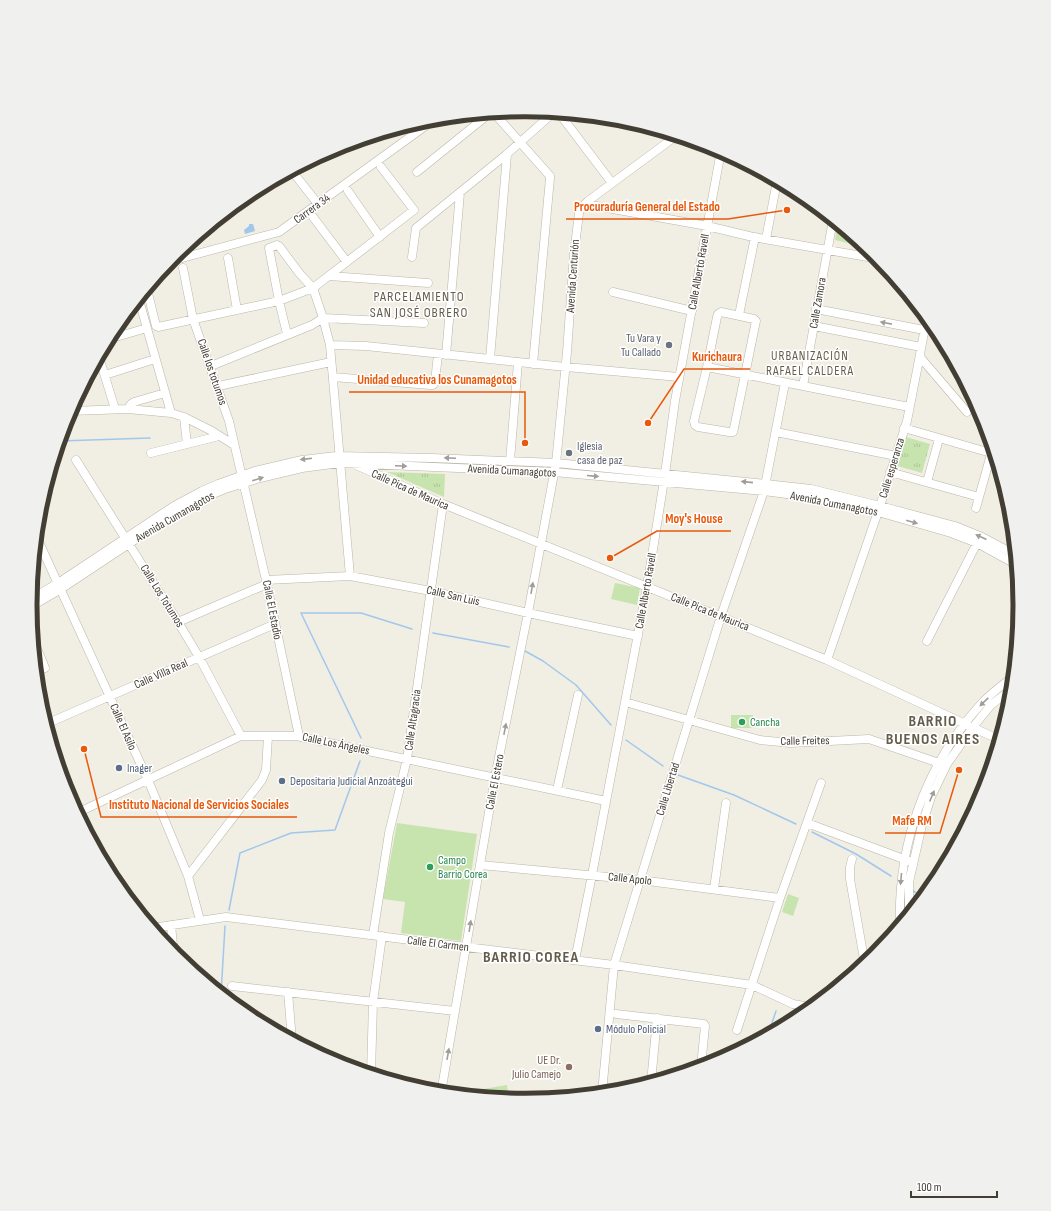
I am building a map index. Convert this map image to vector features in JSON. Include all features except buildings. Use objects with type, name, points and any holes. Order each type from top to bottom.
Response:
[{"type":"street","points":[[498,118],[550,176],[533,364]]},
{"type":"street","points":[[412,257],[416,228],[507,154],[547,118]]},
{"type":"street","points":[[417,172],[483,119]]},
{"type":"street","points":[[563,119],[612,183]]},
{"type":"street","name":"Carrera 34","points":[[182,258],[279,232],[423,128]]},
{"type":"street","name":"Avenida Centurión","points":[[554,472],[566,367],[576,229],[579,213],[581,208],[612,183],[671,140]]},
{"type":"street","points":[[490,359],[507,154]]},
{"type":"street","name":"Calle Alberto Ravell","points":[[575,960],[647,587],[679,377],[720,157]]},
{"type":"street","points":[[148,295],[157,327],[279,302],[313,288],[414,210],[381,167]]},
{"type":"street","points":[[295,175],[318,204]]},
{"type":"street","points":[[766,239],[776,186]]},
{"type":"street","points":[[348,191],[380,237]]},
{"type":"street","points":[[333,377],[430,386],[433,385],[442,354],[460,193]]},
{"type":"street","points":[[586,204],[707,226],[827,251],[868,257]]},
{"type":"street","points":[[313,217],[347,262]]},
{"type":"street","name":"Calle Zamora","points":[[803,386],[832,225]]},
{"type":"street","points":[[738,315],[755,237]]},
{"type":"street","points":[[287,334],[279,302],[270,247],[278,245],[300,274],[313,288],[330,345],[350,576]]},
{"type":"street","points":[[228,258],[237,310]]},
{"type":"street","name":"Calle los totumos","points":[[183,268],[193,319],[229,421],[242,479]]},
{"type":"street","points":[[329,276],[428,283]]},
{"type":"street","points":[[613,292],[692,311]]},
{"type":"street","points":[[140,305],[170,413]]},
{"type":"street","points":[[816,310],[924,330]]},
{"type":"street","points":[[721,312],[738,315],[754,319],[756,321],[733,432],[698,427],[695,425],[694,421],[708,367],[716,317],[721,312]]},
{"type":"street","points":[[210,366],[312,325],[323,318],[424,323]]},
{"type":"street","name":"Calle esperanza","points":[[827,660],[896,456],[909,407],[925,325]]},
{"type":"street","points":[[814,326],[921,347]]},
{"type":"street","points":[[117,337],[147,328]]},
{"type":"street","points":[[330,345],[366,346],[533,364],[679,377]]},
{"type":"street","points":[[920,357],[967,412]]},
{"type":"street","points":[[105,375],[155,359]]},
{"type":"street","points":[[223,384],[331,362]]},
{"type":"street","points":[[510,461],[518,362]]},
{"type":"street","points":[[101,363],[116,409]]},
{"type":"street","points":[[708,367],[909,407]]},
{"type":"street","name":"Calle Libertad","points":[[603,1088],[614,965],[721,616],[765,487],[785,382]]},
{"type":"street","points":[[128,409],[134,402],[165,392]]},
{"type":"street","points":[[78,411],[128,409],[170,413],[184,418],[234,445]]},
{"type":"street","points":[[184,418],[187,444]]},
{"type":"street","points":[[904,428],[939,439],[988,449]]},
{"type":"street","points":[[776,432],[896,456]]},
{"type":"street","points":[[151,452],[219,436]]},
{"type":"street","points":[[927,482],[939,439]]},
{"type":"street","points":[[976,508],[990,456]]},
{"type":"street","name":"Avenida Cumanagotos","points":[[37,602],[128,541],[203,498],[225,489],[242,479],[260,478],[340,460],[432,458],[556,463],[665,474],[765,487]]},
{"type":"street","name":"Calle Los Totumos","points":[[76,460],[128,541],[199,657],[241,736]]},
{"type":"street","name":"Avenida Cumanagotos","points":[[340,460],[351,463],[554,472],[664,482],[811,489],[879,509],[951,533],[977,543],[1012,562]]},
{"type":"street","name":"Calle Pica de Maurica","points":[[351,463],[443,504],[827,660],[995,738]]},
{"type":"street","name":"Calle El Estero","points":[[442,1087],[495,777],[528,613],[554,472]]},
{"type":"street","points":[[890,472],[979,497]]},
{"type":"street","name":"Calle El Estadio","points":[[242,479],[267,582],[299,736]]},
{"type":"street","name":"Calle Altagracia","points":[[372,935],[389,833],[407,759],[443,504]]},
{"type":"street","name":"Avenida Cumanagotos","points":[[879,509],[955,526],[982,537],[1011,552]]},
{"type":"street","points":[[927,641],[977,543]]},
{"type":"street","name":"Calle El Asilo","points":[[41,546],[148,780],[188,876],[200,920]]},
{"type":"street","name":"Calle San Luis","points":[[178,622],[267,582],[350,576],[431,591],[638,636]]},
{"type":"street","name":"Avenida Cumanagotos","points":[[37,596],[59,586]]},
{"type":"street","name":"Calle Villa Real","points":[[51,722],[275,624]]},
{"type":"street","points":[[40,655],[45,668]]},
{"type":"street","points":[[909,908],[909,882],[922,826],[931,797],[946,764],[982,703],[1008,681]]},
{"type":"street","points":[[900,920],[899,903],[904,860],[912,822],[926,788],[957,734],[1006,693]]},
{"type":"street","points":[[557,790],[578,695]]},
{"type":"street","name":"Calle Freites","points":[[625,702],[760,740],[790,744],[869,739],[939,763]]},
{"type":"street","name":"Calle Los Ángeles","points":[[82,811],[241,736],[299,736],[606,801]]},
{"type":"street","points":[[188,876],[262,780],[266,770],[268,736]]},
{"type":"street","points":[[737,1030],[780,898],[821,783]]},
{"type":"street","points":[[714,888],[726,803]]},
{"type":"street","points":[[807,823],[904,860],[913,862]]},
{"type":"street","points":[[852,859],[850,866],[850,879],[863,959]]},
{"type":"street","name":"Calle Apolo","points":[[480,866],[640,880],[714,888],[780,898]]},
{"type":"street","name":"Calle El Carmen","points":[[157,927],[226,917],[382,936],[614,965],[752,985],[793,1004],[805,1006]]},
{"type":"street","points":[[170,925],[172,943]]},
{"type":"street","points":[[370,1069],[373,1002],[382,936]]},
{"type":"street","points":[[232,986],[455,1012]]},
{"type":"street","points":[[288,992],[292,1035]]},
{"type":"street","points":[[616,1014],[704,1024],[702,1061]]},
{"type":"street","points":[[652,1077],[657,1018]]},
{"type":"green space","points":[[837,229],[852,242],[852,244],[835,240]]},
{"type":"green space","points":[[906,437],[930,444],[922,473],[898,466]]},
{"type":"green space","points":[[387,472],[445,474],[444,497]]},
{"type":"green space","points":[[615,583],[640,588],[637,605],[611,599]]},
{"type":"green space","name":"Cancha","points":[[731,715],[753,715],[753,728],[731,728]]},
{"type":"green space","name":"Campo Barrio Corea","points":[[397,823],[477,834],[461,941],[401,933],[405,902],[383,899]]},
{"type":"green space","points":[[788,894],[799,898],[793,916],[782,912]]},
{"type":"green space","points":[[507,1085],[508,1093],[483,1092],[483,1089]]},
{"type":"water","points":[[249,224],[253,224],[255,231],[245,234],[244,230],[249,226]]},
{"type":"waterway","points":[[66,441],[150,438]]},
{"type":"waterway","points":[[361,738],[301,613],[361,613],[412,629]]},
{"type":"waterway","points":[[433,633],[509,647]]},
{"type":"waterway","points":[[525,651],[543,661],[576,685],[611,725]]},
{"type":"waterway","points":[[626,740],[663,766]]},
{"type":"waterway","points":[[229,910],[240,853],[291,833],[335,830],[360,761]]},
{"type":"waterway","points":[[678,775],[734,795],[796,824]]},
{"type":"waterway","points":[[812,832],[856,854],[891,876]]},
{"type":"waterway","points":[[913,891],[919,894]]},
{"type":"waterway","points":[[221,988],[225,926]]},
{"type":"waterway","points":[[770,1029],[776,1011]]},
{"type":"place","name":"Procuraduría General del Estado","points":[[787,210]]},
{"type":"place","name":"Tu Vara y Tu Callado","points":[[669,345]]},
{"type":"place","name":"Kurichaura","points":[[648,423]]},
{"type":"place","name":"Unidad educativa los Cunamagotos","points":[[525,443]]},
{"type":"place","name":"Iglesia casa de paz","points":[[569,453]]},
{"type":"place","name":"Moy's House","points":[[610,558]]},
{"type":"place","name":"Cancha","points":[[742,722]]},
{"type":"place","name":"Instituto Nacional de Servicios Sociales","points":[[84,749]]},
{"type":"place","name":"Inager","points":[[119,768]]},
{"type":"place","name":"Mafe RM","points":[[959,770]]},
{"type":"place","name":"Depositaria Judicial Anzoátegui","points":[[282,781]]},
{"type":"place","name":"Campo Barrio Corea","points":[[430,867]]},
{"type":"place","name":"Módulo Policial","points":[[598,1029]]},
{"type":"place","name":"UE Dr. Julio Camejo","points":[[569,1067]]},
{"type":"district","name":"PARCELAMIENTO SAN JOSÉ OBRERO","points":[[419,304]]},
{"type":"district","name":"URBANIZACIÓN RAFAEL CALDERA","points":[[810,364]]},
{"type":"district","name":"BARRIO BUENOS AIRES","points":[[933,730]]},
{"type":"district","name":"BARRIO COREA","points":[[531,957]]}]
